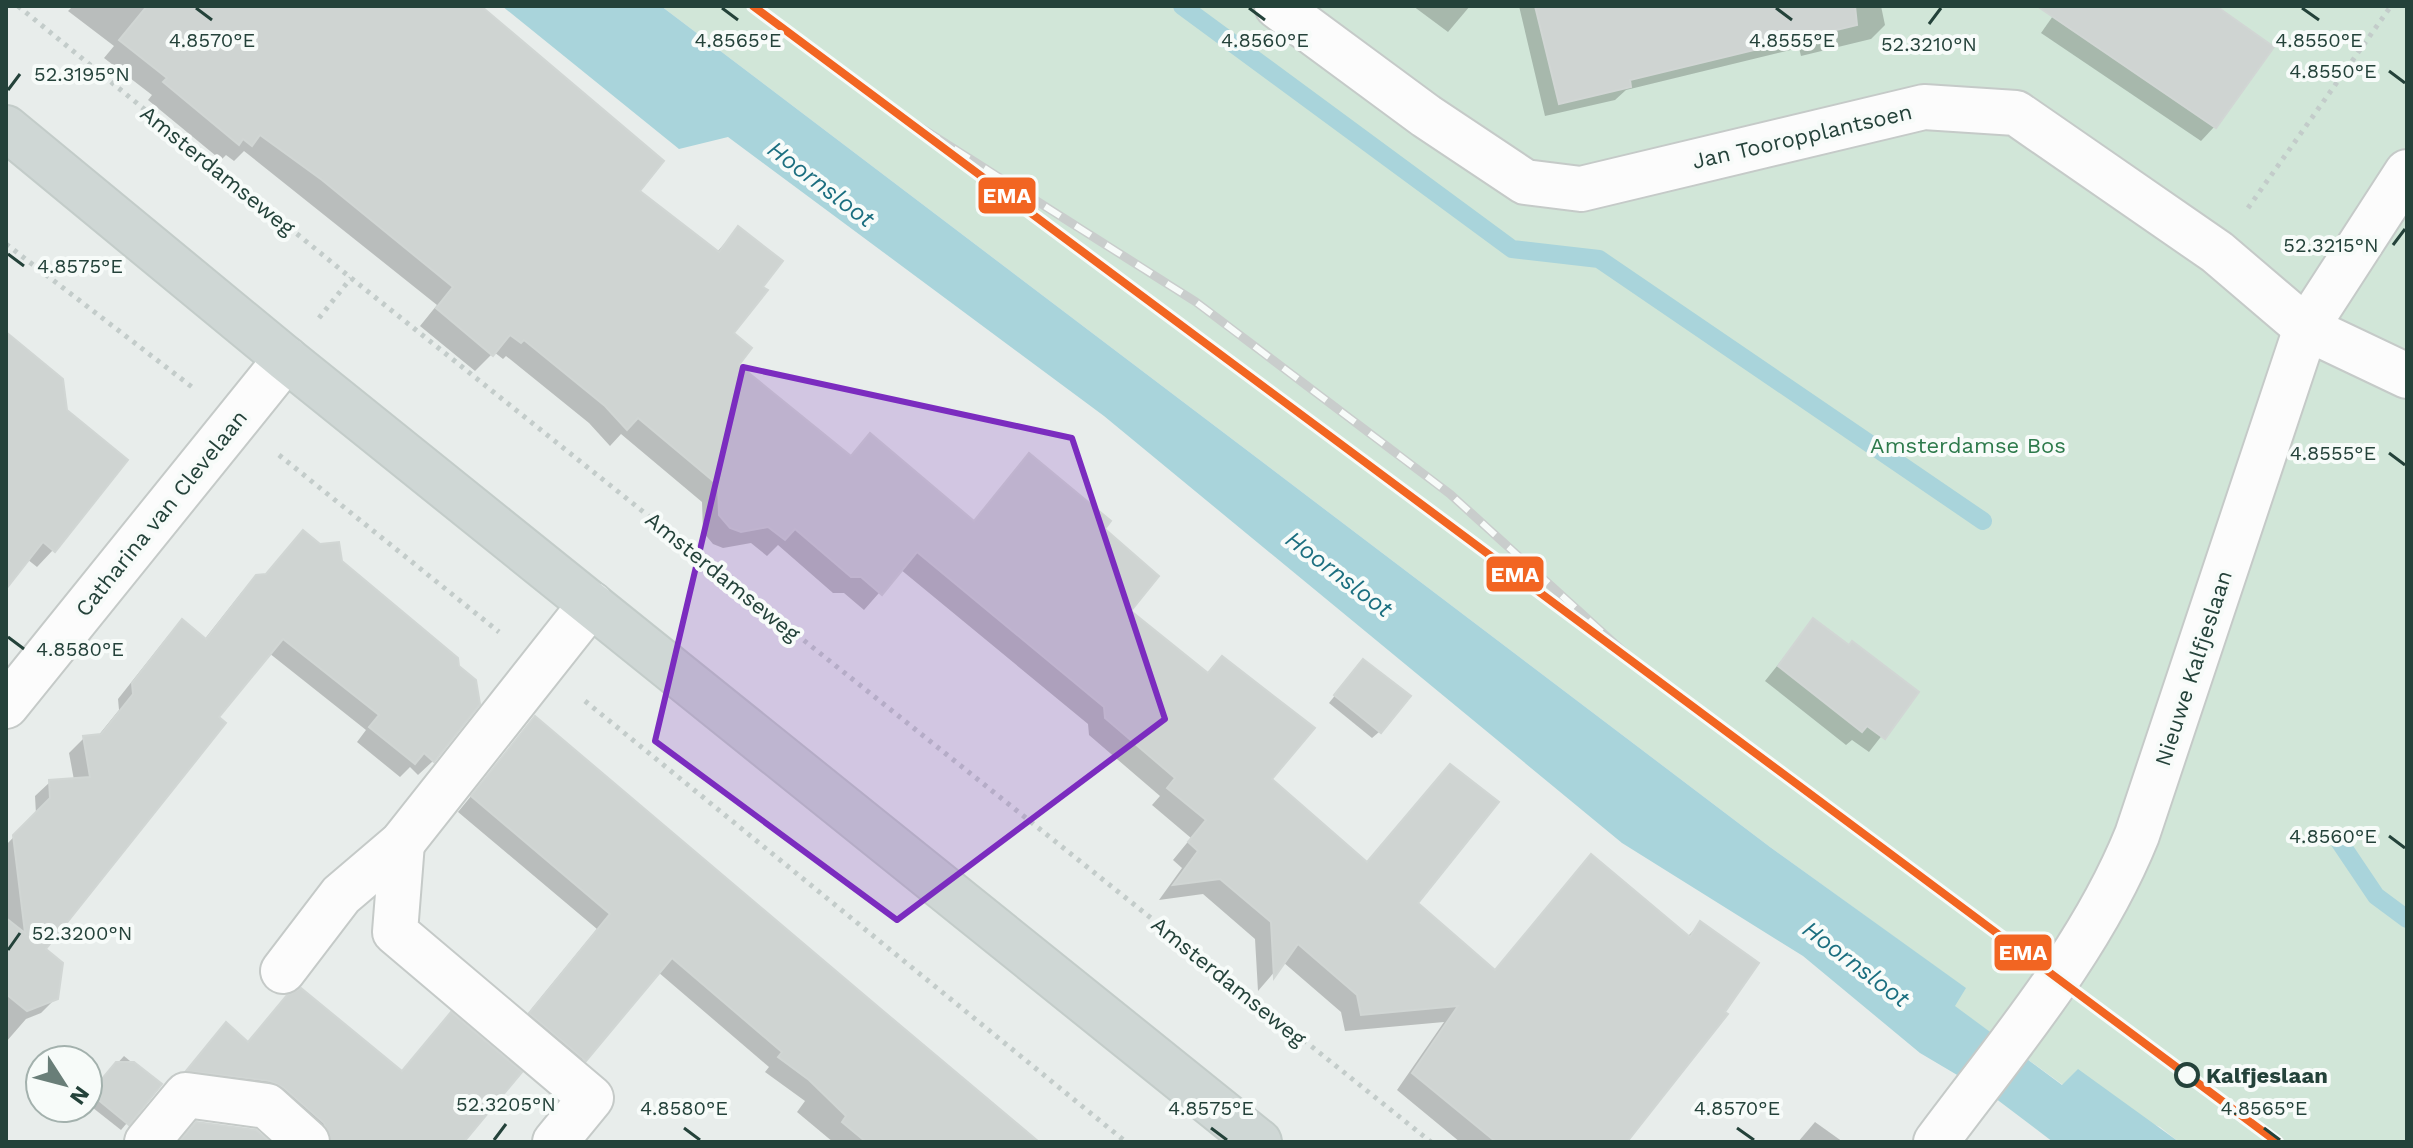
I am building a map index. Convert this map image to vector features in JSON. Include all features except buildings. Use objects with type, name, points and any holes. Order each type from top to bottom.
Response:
[{"type":"main road","points":[[6,128],[286,359],[1259,1142]]},
{"type":"street","name":"Jan Tooropplantsoen","points":[[1277,6],[1426,116],[1525,182],[1581,189],[1924,107],[2016,113],[2217,252],[2306,328],[2407,376]]},
{"type":"street","name":"Nieuwe Kalfjeslaan","points":[[1947,1128],[2079,947],[2117,885],[2137,835],[2306,328],[2407,172]]},
{"type":"street","name":"Catharina van Clevelaan","points":[[6,706],[286,359]]},
{"type":"street","points":[[283,971],[341,895],[402,843],[591,604]]},
{"type":"street","points":[[402,843],[395,932],[591,1098],[555,1142]]},
{"type":"street","points":[[147,1142],[186,1095],[267,1106],[307,1142]]},
{"type":"path","name":"Amsterdamseweg","points":[[18,6],[363,288],[1431,1142]]},
{"type":"path","points":[[2217,252],[2391,6]]},
{"type":"highlighted area","points":[[743,367],[1072,438],[1165,719],[897,920],[655,741]]},
{"type":"green space","name":"Amsterdamse Bos","points":[[661,6],[2407,6],[2407,1142],[2179,1142],[2160,1127],[2063,1085],[1954,1006],[1965,988],[1770,847]]},
{"type":"water","name":"Hoornsloot","points":[[502,6],[661,6],[1770,847],[1966,988],[1955,1006],[2062,1085],[2078,1069],[2179,1142],[2053,1142],[1991,1095],[1920,1053],[1803,956],[1622,843],[1104,416],[728,137],[679,149]]},
{"type":"waterway","points":[[1182,6],[1512,249],[1599,259],[1983,521]]},
{"type":"waterway","points":[[2337,838],[2376,896],[2407,919]]},
{"type":"railway","points":[[893,110],[1196,302],[1450,494],[1646,672]]},
{"type":"transit line","name":"EMA","points":[[753,6],[2277,1142]]},
{"type":"place","name":"Kalfjeslaan","points":[[2187,1075]]}]
